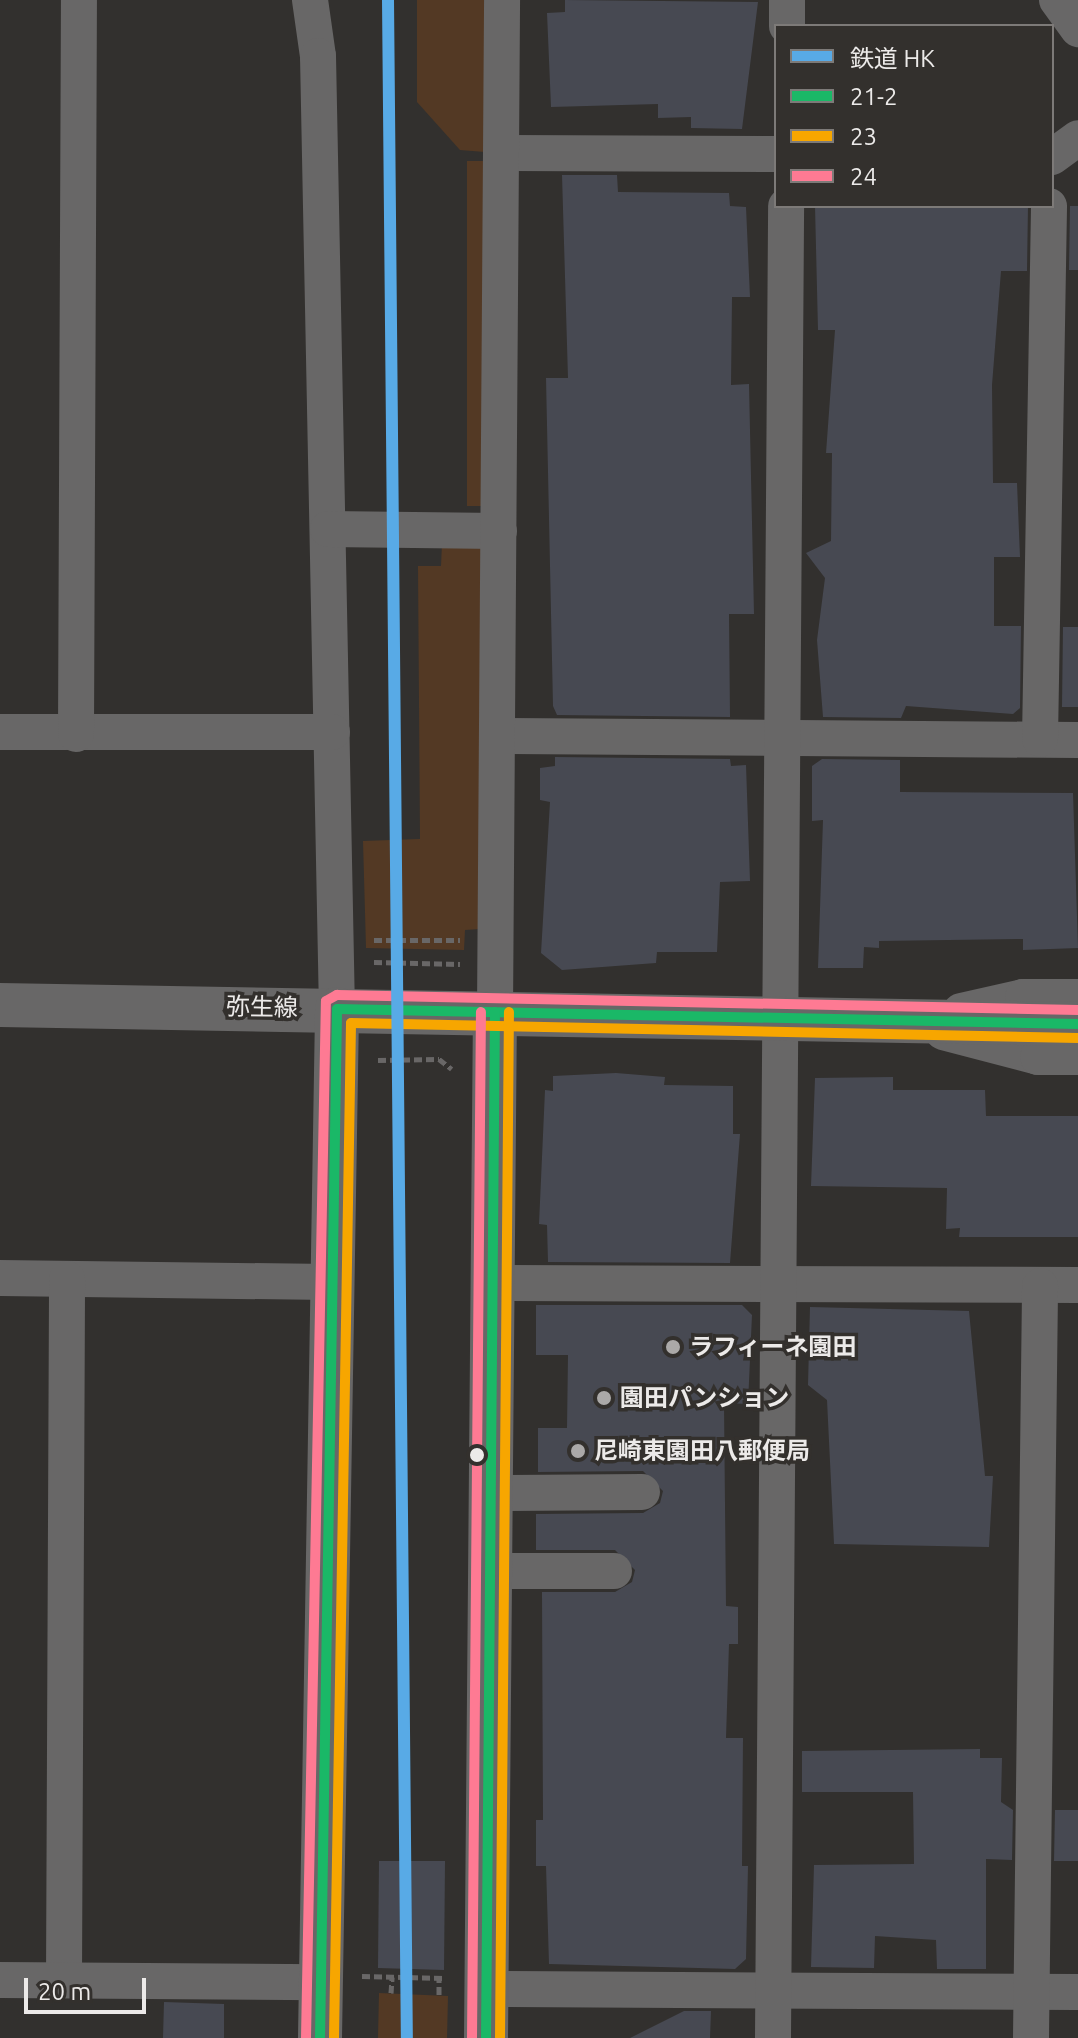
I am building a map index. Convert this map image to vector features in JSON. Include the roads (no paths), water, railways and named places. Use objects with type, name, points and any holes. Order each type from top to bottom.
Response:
[{"type":"street","points":[[76,734],[79,0]]},
{"type":"street","points":[[310,0],[318,56],[337,1009],[330,1282],[338,1979],[320,2038]]},
{"type":"street","points":[[486,2038],[474,1983],[494,1571],[502,0]]},
{"type":"street","points":[[787,0],[787,24]]},
{"type":"street","points":[[1057,0],[1078,29]]},
{"type":"street","points":[[1054,156],[1078,138]]},
{"type":"street","points":[[501,153],[774,154]]},
{"type":"street","points":[[773,2038],[786,208]]},
{"type":"street","points":[[1040,739],[1049,208]]},
{"type":"street","points":[[328,529],[499,531]]},
{"type":"street","points":[[0,732],[332,732]]},
{"type":"street","points":[[498,736],[1078,740]]},
{"type":"street","points":[[906,1023],[1023,997],[1078,997]]},
{"type":"street","name":"弥生線","points":[[0,1005],[1078,1024]]},
{"type":"street","points":[[906,1023],[1038,1057],[1078,1057]]},
{"type":"street","points":[[0,1278],[330,1282]]},
{"type":"street","points":[[64,1979],[67,1279]]},
{"type":"street","points":[[497,1283],[780,1280],[1078,1285]]},
{"type":"street","points":[[1031,2038],[1040,1286]]},
{"type":"street","points":[[495,1493],[642,1492]]},
{"type":"street","points":[[494,1571],[614,1571]]},
{"type":"street","points":[[3,1976],[64,1979],[338,1979]]},
{"type":"street","points":[[474,1983],[773,1994],[1078,1992]]},
{"type":"rail line","name":"HK","points":[[388,0],[407,2038]]},
{"type":"place","name":"ラフィーネ園田","points":[[673,1347]]},
{"type":"place","name":"園田パンション","points":[[604,1398]]},
{"type":"place","name":"尼崎東園田八郵便局","points":[[578,1451]]}]
